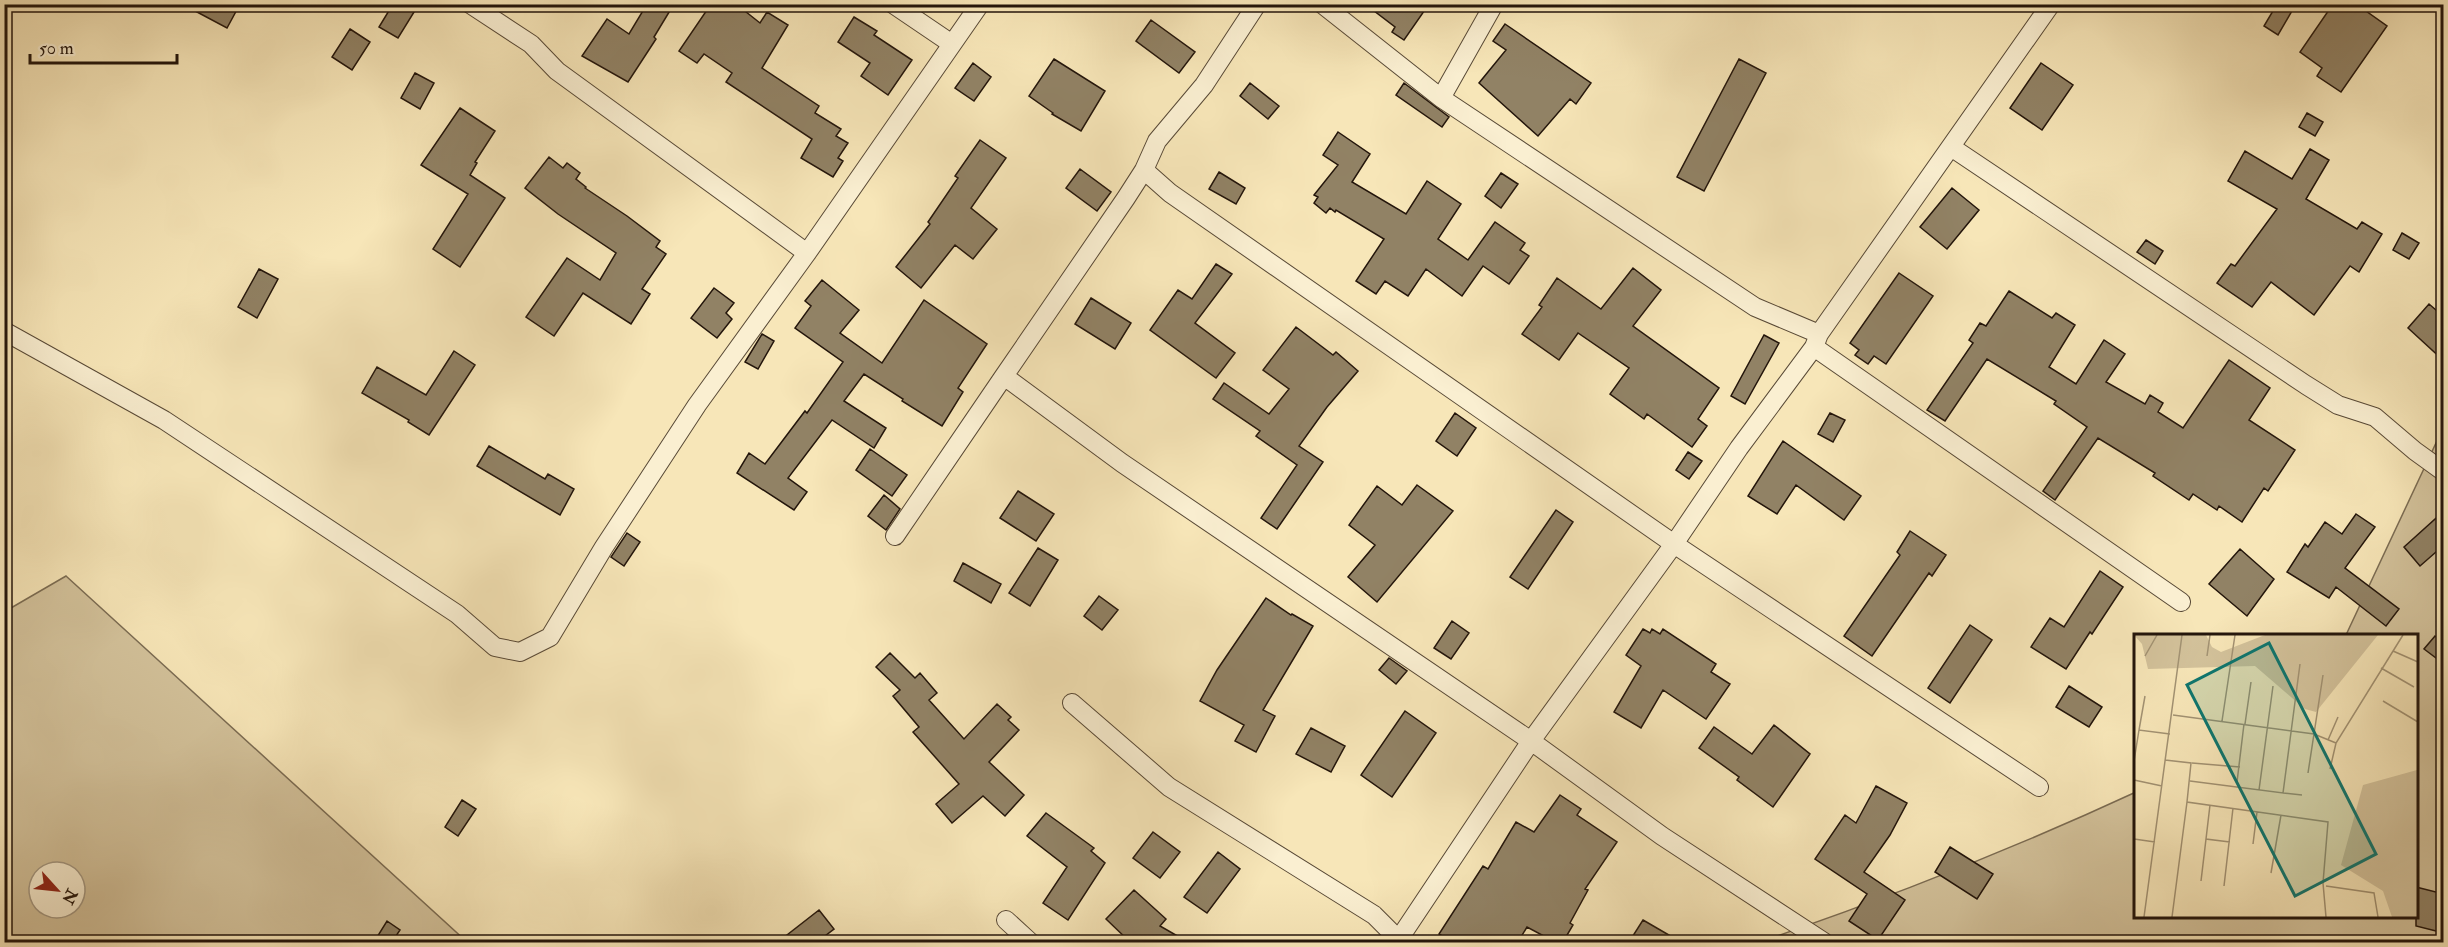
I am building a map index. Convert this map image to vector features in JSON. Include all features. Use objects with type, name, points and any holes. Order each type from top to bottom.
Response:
[{"type":"street","points":[[470,4],[531,44],[557,71],[807,253]]},
{"type":"street","points":[[893,4],[952,44]]},
{"type":"street","points":[[4,332],[164,420],[439,602],[495,647],[520,652],[550,637],[604,548],[697,405],[807,253],[980,4]]},
{"type":"street","points":[[895,536],[1144,170],[1157,141],[1204,85],[1257,4]]},
{"type":"street","points":[[1322,4],[1441,98],[1755,307],[1817,340],[2181,602]]},
{"type":"street","points":[[1441,98],[1494,4]]},
{"type":"street","points":[[1072,703],[1169,787],[1374,915],[1399,942],[1531,741],[1674,544],[2051,4]]},
{"type":"street","points":[[1951,147],[2330,400],[2338,405],[2375,417],[2444,472]]},
{"type":"street","points":[[1144,170],[1170,194],[1674,544],[2039,788]]},
{"type":"street","points":[[1004,376],[1122,463],[1531,741],[1662,836],[1824,942]]},
{"type":"street","points":[[1006,920],[1030,942]]},
{"type":"shaded area","points":[[2443,428],[2443,942],[1760,942],[1950,872],[2134,793],[2134,917],[2418,917],[2418,634],[2346,634]]},
{"type":"shaded area","points":[[66,576],[467,942],[5,942],[4,612]]},
{"type":"building","points":[[182,4],[240,4],[227,28]]},
{"type":"building","points":[[393,4],[419,4],[398,38],[379,27]]},
{"type":"building","points":[[647,4],[674,4],[654,37],[656,39],[628,82],[582,56],[607,19],[629,34]]},
{"type":"building","points":[[711,4],[736,4],[760,23],[767,12],[788,25],[762,68],[819,106],[815,113],[841,129],[836,136],[848,143],[838,158],[843,161],[833,177],[801,158],[812,139],[726,82],[732,73],[704,54],[697,63],[679,51]]},
{"type":"building","points":[[1365,4],[1429,4],[1404,40],[1392,32],[1395,27]]},
{"type":"building","points":[[2277,4],[2296,4],[2278,35],[2264,26]]},
{"type":"building","points":[[2333,4],[2356,4],[2387,26],[2341,92],[2317,76],[2322,68],[2300,52]]},
{"type":"building","points":[[854,17],[877,31],[874,35],[912,60],[888,95],[861,76],[870,63],[838,42]]},
{"type":"building","points":[[1151,20],[1195,52],[1179,73],[1136,41]]},
{"type":"building","points":[[1505,24],[1591,83],[1576,104],[1570,99],[1538,136],[1479,83],[1506,50],[1493,41]]},
{"type":"building","points":[[350,29],[370,42],[352,70],[332,57]]},
{"type":"building","points":[[1054,59],[1105,91],[1081,131],[1052,114],[1029,96]]},
{"type":"building","points":[[1739,59],[1766,73],[1704,191],[1677,177]]},
{"type":"building","points":[[973,63],[991,77],[974,101],[955,88]]},
{"type":"building","points":[[2041,63],[2073,85],[2042,130],[2010,108]]},
{"type":"building","points":[[415,73],[434,83],[420,109],[401,98]]},
{"type":"building","points":[[1250,83],[1279,106],[1268,119],[1240,96]]},
{"type":"building","points":[[1404,83],[1449,117],[1442,127],[1396,95]]},
{"type":"building","points":[[460,108],[495,131],[475,162],[477,163],[470,175],[505,198],[460,267],[433,249],[468,194],[421,165]]},
{"type":"building","points":[[2307,113],[2323,122],[2315,136],[2299,127]]},
{"type":"building","points":[[1338,132],[1370,154],[1352,182],[1406,214],[1427,181],[1461,204],[1438,239],[1468,260],[1495,222],[1525,243],[1520,250],[1529,256],[1509,284],[1483,266],[1462,296],[1426,269],[1408,296],[1385,281],[1376,294],[1356,281],[1384,239],[1336,210],[1335,212],[1330,208],[1326,213],[1314,203],[1318,197],[1314,195],[1338,165],[1323,155]]},
{"type":"building","points":[[980,140],[1006,158],[971,208],[997,229],[973,259],[955,245],[921,288],[896,267],[930,224],[928,222],[958,178],[955,176]]},
{"type":"building","points":[[2310,149],[2329,160],[2306,199],[2357,229],[2362,222],[2382,234],[2359,272],[2350,266],[2314,315],[2271,282],[2252,307],[2217,283],[2231,264],[2235,266],[2277,209],[2228,181],[2245,151],[2292,179]]},
{"type":"building","points":[[549,157],[563,168],[567,163],[580,173],[576,179],[585,188],[660,241],[656,247],[666,254],[642,289],[650,294],[631,324],[583,293],[554,336],[526,317],[567,258],[600,280],[616,253],[558,214],[525,188]]},
{"type":"building","points":[[1080,169],[1111,192],[1097,211],[1066,188]]},
{"type":"building","points":[[1219,172],[1245,188],[1236,204],[1209,189]]},
{"type":"building","points":[[1501,173],[1518,184],[1501,208],[1485,196]]},
{"type":"building","points":[[1952,188],[1979,210],[1947,249],[1920,227]]},
{"type":"building","points":[[2402,233],[2419,243],[2409,259],[2393,250]]},
{"type":"building","points":[[2146,240],[2163,251],[2155,264],[2137,252]]},
{"type":"building","points":[[1216,264],[1232,274],[1195,323],[1235,353],[1216,378],[1150,330],[1178,290],[1192,299]]},
{"type":"building","points":[[1633,268],[1661,290],[1633,326],[1719,388],[1698,419],[1707,426],[1692,447],[1647,414],[1644,419],[1610,394],[1629,368],[1578,333],[1559,360],[1522,334],[1542,307],[1539,305],[1557,278],[1601,309]]},
{"type":"building","points":[[259,269],[278,279],[257,318],[238,307]]},
{"type":"building","points":[[1899,273],[1933,296],[1886,364],[1874,356],[1868,364],[1855,355],[1859,350],[1850,343]]},
{"type":"building","points":[[822,280],[859,310],[840,333],[882,363],[924,300],[987,344],[958,388],[963,392],[942,426],[864,374],[844,401],[886,428],[874,448],[832,420],[788,478],[807,492],[794,510],[737,473],[749,453],[765,464],[805,411],[807,413],[843,362],[795,328],[811,306],[805,301]]},
{"type":"building","points":[[714,288],[734,303],[726,313],[732,319],[717,338],[691,318]]},
{"type":"building","points":[[2009,291],[2052,318],[2056,313],[2075,325],[2049,367],[2076,384],[2104,340],[2125,354],[2106,382],[2145,404],[2150,395],[2163,403],[2158,412],[2183,428],[2229,360],[2270,388],[2249,420],[2295,450],[2268,491],[2264,488],[2242,522],[2219,506],[2217,510],[2193,494],[2189,500],[2153,476],[2155,473],[2098,438],[2055,500],[2043,491],[2087,427],[2054,404],[2056,401],[1987,359],[1945,421],[1927,410],[1973,343],[1969,340],[1980,323],[1986,326]]},
{"type":"building","points":[[1091,298],[1131,323],[1115,349],[1075,324]]},
{"type":"building","points":[[2444,301],[2444,361],[2408,328],[2429,304],[2436,310]]},
{"type":"building","points":[[1296,327],[1333,355],[1336,352],[1358,371],[1327,407],[1299,446],[1323,462],[1277,529],[1261,518],[1297,465],[1256,436],[1260,431],[1213,399],[1224,383],[1269,414],[1289,389],[1263,370]]},
{"type":"building","points":[[762,334],[774,341],[758,369],[745,362]]},
{"type":"building","points":[[1764,335],[1779,343],[1745,404],[1731,396]]},
{"type":"building","points":[[454,351],[475,365],[429,435],[408,422],[409,420],[362,393],[377,367],[426,395]]},
{"type":"building","points":[[1455,413],[1476,428],[1457,456],[1436,441]]},
{"type":"building","points":[[1830,413],[1845,420],[1833,442],[1818,434]]},
{"type":"building","points":[[1783,441],[1861,496],[1844,520],[1796,485],[1777,514],[1748,496]]},
{"type":"building","points":[[489,446],[545,479],[548,474],[574,489],[560,515],[477,466]]},
{"type":"building","points":[[870,449],[907,475],[892,496],[856,470]]},
{"type":"building","points":[[1688,452],[1702,461],[1689,479],[1676,470]]},
{"type":"building","points":[[1417,485],[1453,511],[1377,602],[1348,577],[1375,545],[1349,525],[1377,486],[1402,505]]},
{"type":"building","points":[[1018,491],[1054,514],[1036,541],[1000,518]]},
{"type":"building","points":[[884,495],[900,509],[886,530],[868,516]]},
{"type":"building","points":[[1556,510],[1573,522],[1528,589],[1510,577]]},
{"type":"building","points":[[2444,511],[2444,545],[2420,566],[2404,547]]},
{"type":"building","points":[[2356,514],[2375,527],[2345,568],[2399,609],[2386,626],[2336,587],[2329,598],[2287,572],[2305,544],[2308,547],[2325,522],[2342,534]]},
{"type":"building","points":[[1910,531],[1946,555],[1932,576],[1929,573],[1872,656],[1844,636],[1900,555],[1897,552]]},
{"type":"building","points":[[627,533],[640,542],[624,566],[611,557]]},
{"type":"building","points":[[1038,548],[1058,560],[1030,606],[1009,593]]},
{"type":"building","points":[[2240,549],[2274,579],[2247,616],[2209,584]]},
{"type":"building","points":[[963,563],[1001,584],[991,603],[954,581]]},
{"type":"building","points":[[2100,571],[2123,587],[2066,669],[2031,647],[2050,618],[2064,627]]},
{"type":"building","points":[[1099,596],[1118,610],[1102,630],[1084,616]]},
{"type":"building","points":[[1266,598],[1291,615],[1313,626],[1263,710],[1275,716],[1256,752],[1235,741],[1244,725],[1200,701],[1217,670]]},
{"type":"building","points":[[1452,621],[1469,633],[1451,659],[1434,648]]},
{"type":"building","points":[[1970,625],[1992,640],[1950,703],[1928,688]]},
{"type":"building","points":[[1643,629],[1650,633],[1652,629],[1660,634],[1663,629],[1716,664],[1711,672],[1730,684],[1706,719],[1663,690],[1641,728],[1614,712],[1641,666],[1626,655]]},
{"type":"building","points":[[2435,636],[2444,643],[2444,664],[2424,649]]},
{"type":"building","points":[[890,653],[915,678],[920,673],[937,693],[929,700],[964,739],[997,704],[1011,717],[1008,720],[1019,730],[989,762],[1024,795],[1005,816],[983,796],[952,823],[936,804],[959,784],[913,732],[919,727],[893,696],[900,690],[876,667]]},
{"type":"building","points":[[1389,658],[1407,671],[1396,684],[1379,670]]},
{"type":"building","points":[[2069,686],[2102,707],[2089,727],[2056,707]]},
{"type":"building","points":[[1405,711],[1436,733],[1392,797],[1361,775]]},
{"type":"building","points":[[1774,725],[1810,754],[1773,807],[1737,780],[1739,777],[1699,748],[1714,727],[1752,754]]},
{"type":"building","points":[[1311,728],[1345,746],[1331,772],[1296,754]]},
{"type":"building","points":[[1876,786],[1907,803],[1890,835],[1864,872],[1905,900],[1878,940],[1849,921],[1867,894],[1815,859],[1845,815],[1856,823]]},
{"type":"building","points":[[1560,795],[1581,809],[1577,815],[1617,842],[1585,889],[1588,890],[1570,923],[1573,925],[1563,942],[1555,942],[1527,927],[1518,942],[1452,942],[1439,934],[1483,866],[1488,869],[1516,822],[1534,832]]},
{"type":"building","points":[[462,800],[476,809],[458,836],[445,827]]},
{"type":"building","points":[[1046,813],[1094,848],[1091,851],[1105,863],[1068,920],[1043,903],[1067,867],[1027,836]]},
{"type":"building","points":[[1153,832],[1180,852],[1160,878],[1133,858]]},
{"type":"building","points":[[1950,847],[1993,874],[1977,899],[1935,872]]},
{"type":"building","points":[[1218,852],[1240,869],[1207,913],[1184,897]]},
{"type":"building","points":[[2418,888],[2444,894],[2444,933],[2416,926]]},
{"type":"building","points":[[1134,890],[1166,919],[1160,926],[1188,942],[1130,942],[1106,919]]},
{"type":"building","points":[[819,910],[834,929],[817,942],[778,942]]},
{"type":"building","points":[[1643,920],[1681,942],[1629,942]]},
{"type":"building","points":[[387,921],[400,930],[392,942],[374,942]]}]
